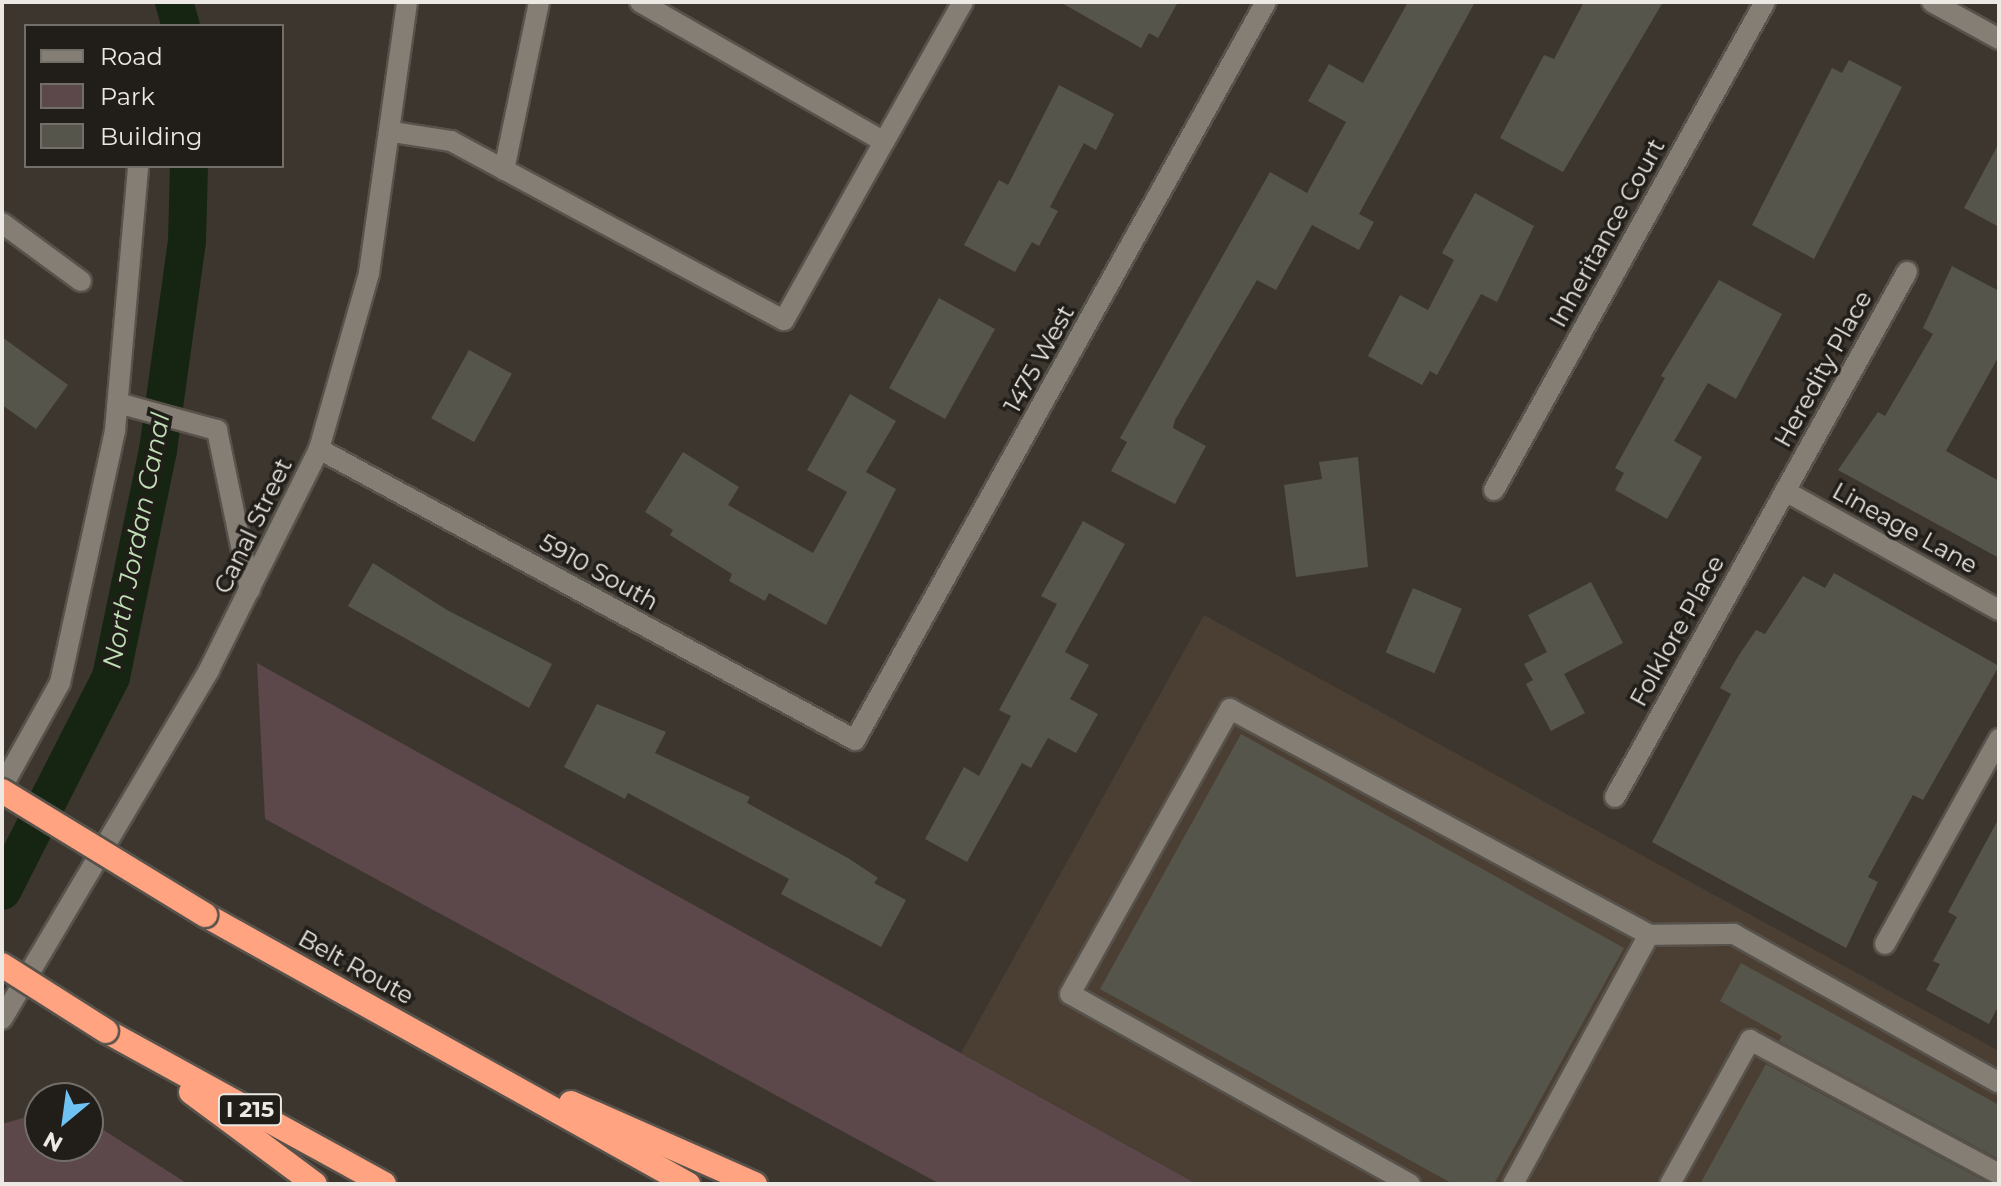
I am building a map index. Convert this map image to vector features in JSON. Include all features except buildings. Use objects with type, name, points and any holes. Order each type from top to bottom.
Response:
[{"type":"highway","name":"Belt Route","points":[[2,789],[205,915],[688,1184]]},
{"type":"highway","name":"I 215","points":[[2,965],[111,1033],[384,1184]]},
{"type":"highway","points":[[111,1033],[315,1184]]},
{"type":"highway","points":[[430,1040],[755,1184]]},
{"type":"street","name":"Canal Street","points":[[2,1019],[162,755],[250,590],[319,449],[369,273],[392,132],[407,2]]},
{"type":"street","points":[[504,170],[539,2]]},
{"type":"street","points":[[640,2],[884,142]]},
{"type":"street","points":[[392,132],[451,141],[784,320],[963,2]]},
{"type":"street","name":"1475 West","points":[[855,740],[1266,2]]},
{"type":"street","name":"Inheritance Court","points":[[1494,490],[1765,2]]},
{"type":"street","points":[[1932,2],[1999,39]]},
{"type":"street","points":[[2,789],[60,683],[118,403],[138,168]]},
{"type":"street","points":[[2,223],[81,281]]},
{"type":"street","name":"Heredity Place","points":[[1785,491],[1907,272]]},
{"type":"street","points":[[118,403],[217,430],[250,590]]},
{"type":"street","name":"5910 South","points":[[319,449],[855,740]]},
{"type":"street","name":"Lineage Lane","points":[[1785,491],[1999,610]]},
{"type":"street","name":"Folklore Place","points":[[1615,797],[1785,491]]},
{"type":"street","points":[[1410,1184],[1070,994],[1230,709],[1649,935],[1734,934],[1999,1083]]},
{"type":"street","points":[[1885,944],[1999,739]]},
{"type":"street","points":[[1513,1184],[1649,935]]},
{"type":"street","points":[[1670,1184],[1750,1040],[1999,1174]]},
{"type":"shaded area","points":[[1204,615],[1999,1051],[1999,1184],[1197,1184],[961,1053]]},
{"type":"green space","points":[[257,663],[1197,1184],[940,1184],[265,819]]},
{"type":"green space","points":[[24,1118],[24,1162],[104,1162],[104,1130],[188,1184],[2,1184],[2,1124]]},
{"type":"waterway","name":"North Jordan Canal","points":[[174,2],[180,24]]},
{"type":"waterway","name":"North Jordan Canal","points":[[2,891],[111,677],[158,450],[187,241],[189,168]]}]
